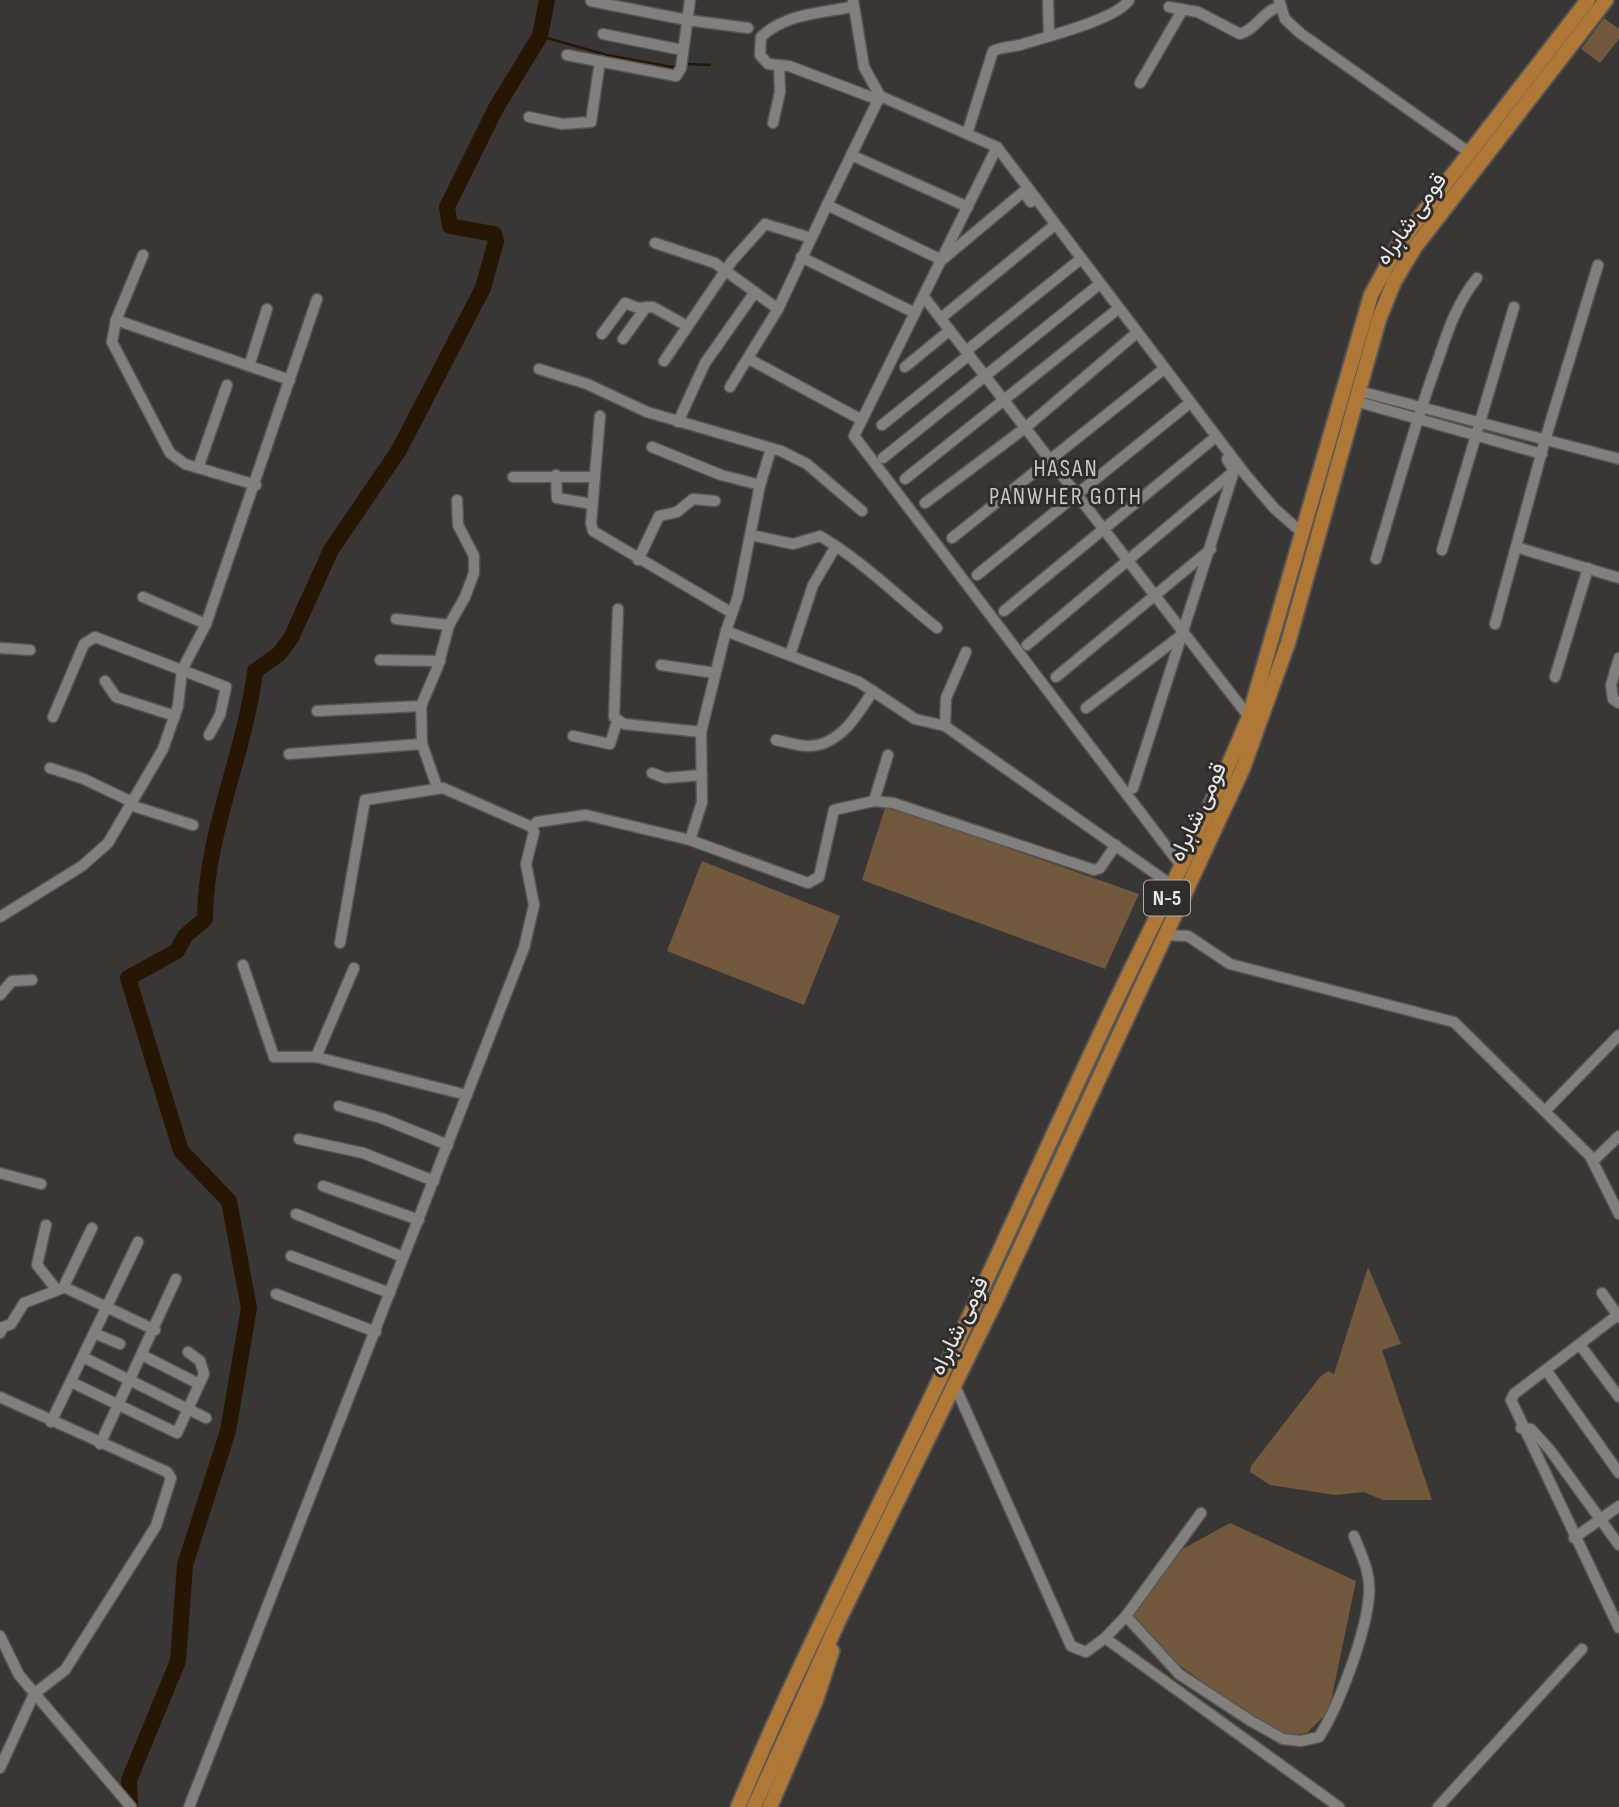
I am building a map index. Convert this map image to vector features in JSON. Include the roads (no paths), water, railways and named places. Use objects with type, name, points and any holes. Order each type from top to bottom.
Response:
[{"type":"highway","name":"قومی شاہراہ","points":[[738,1807],[848,1563],[936,1386],[1089,1056],[1173,886],[1249,717],[1371,295],[1399,244],[1588,0]]},
{"type":"highway","name":"قومی شاہراہ","points":[[754,1807],[838,1622],[955,1386],[1164,935],[1202,859],[1261,722],[1288,643],[1379,319],[1394,282],[1415,247],[1606,0]]},
{"type":"highway","points":[[770,1807],[830,1662],[838,1622]]},
{"type":"street","points":[[567,55],[676,76],[690,0]]},
{"type":"street","points":[[1048,0],[1049,34]]},
{"type":"street","points":[[967,134],[993,51],[1049,34],[1065,32],[1119,10],[1129,0]]},
{"type":"street","points":[[590,1],[687,20],[748,28]]},
{"type":"street","points":[[879,98],[864,67],[853,3],[789,19],[769,29],[761,37],[760,55],[768,64],[779,65],[879,98],[997,147],[1245,474],[1273,508],[1301,532]]},
{"type":"street","points":[[1169,7],[1198,12],[1240,34],[1246,32],[1267,10],[1280,3],[1285,19],[1300,33],[1470,153]]},
{"type":"street","points":[[1140,83],[1183,9]]},
{"type":"street","points":[[603,34],[682,50]]},
{"type":"street","points":[[529,117],[562,124],[591,122],[600,61]]},
{"type":"street","points":[[773,123],[780,92],[779,65]]},
{"type":"street","points":[[730,387],[778,309],[879,98]]},
{"type":"street","points":[[997,147],[860,419],[854,432],[855,439],[1182,867]]},
{"type":"street","points":[[851,155],[968,207]]},
{"type":"street","points":[[942,260],[1023,192],[1234,471]]},
{"type":"street","points":[[827,205],[942,260]]},
{"type":"street","points":[[664,360],[725,271],[765,224],[811,238]]},
{"type":"street","points":[[940,318],[1051,228]]},
{"type":"street","points":[[655,243],[707,259],[778,309]]},
{"type":"street","points":[[143,255],[116,320],[113,348],[165,448],[178,460],[256,485]]},
{"type":"street","points":[[801,257],[915,313]]},
{"type":"street","points":[[882,425],[1077,262]]},
{"type":"street","points":[[1495,624],[1545,440],[1598,265]]},
{"type":"street","points":[[1376,559],[1420,407],[1451,319],[1465,293],[1477,278]]},
{"type":"street","points":[[883,458],[1096,287]]},
{"type":"street","points":[[678,422],[705,363],[755,292]]},
{"type":"street","points":[[924,296],[1249,717]]},
{"type":"street","points":[[0,917],[99,852],[163,749],[175,716],[181,670],[206,624],[256,485],[317,299]]},
{"type":"street","points":[[602,334],[623,304],[653,307],[687,326]]},
{"type":"street","points":[[623,339],[646,307]]},
{"type":"street","points":[[1442,550],[1514,307]]},
{"type":"street","points":[[249,366],[267,309]]},
{"type":"street","points":[[905,479],[1114,312]]},
{"type":"street","points":[[116,320],[290,380]]},
{"type":"street","points":[[905,368],[950,330]]},
{"type":"street","points":[[925,503],[1026,428],[1133,336]]},
{"type":"street","points":[[749,359],[860,419]]},
{"type":"street","points":[[539,369],[587,384],[648,412],[771,449],[807,464],[862,511]]},
{"type":"street","points":[[952,538],[1160,372]]},
{"type":"street","points":[[198,467],[227,385]]},
{"type":"street","points":[[1357,396],[1420,407],[1619,457]]},
{"type":"street","points":[[1357,396],[1418,419],[1542,454]]},
{"type":"street","points":[[976,575],[1186,406]]},
{"type":"street","points":[[600,416],[593,531],[638,560],[732,613]]},
{"type":"street","points":[[1004,611],[1102,527],[1212,440]]},
{"type":"street","points":[[652,447],[721,475],[760,485]]},
{"type":"street","points":[[690,840],[702,802],[701,733],[771,449]]},
{"type":"street","points":[[1133,788],[1234,471]]},
{"type":"street","points":[[1027,645],[1234,471]]},
{"type":"street","points":[[556,475],[557,498],[593,504]]},
{"type":"street","points":[[513,477],[595,477]]},
{"type":"street","points":[[638,560],[659,516],[680,511],[693,499],[715,501]]},
{"type":"street","points":[[437,787],[422,744],[421,706],[440,661],[449,625],[466,597],[475,562],[461,535],[457,500]]},
{"type":"street","points":[[751,535],[793,544],[816,534],[887,584],[897,596],[937,628]]},
{"type":"street","points":[[790,655],[813,585],[835,546]]},
{"type":"street","points":[[1516,547],[1619,578]]},
{"type":"street","points":[[1056,677],[1211,548]]},
{"type":"street","points":[[1555,677],[1588,568]]},
{"type":"street","points":[[143,597],[206,624]]},
{"type":"street","points":[[573,736],[610,744],[617,722],[614,717],[618,609]]},
{"type":"street","points":[[396,620],[449,625]]},
{"type":"street","points":[[726,631],[859,682],[915,719],[945,726],[1173,886]]},
{"type":"street","points":[[1086,708],[1184,634]]},
{"type":"street","points":[[53,717],[84,645],[91,639],[99,638],[226,687],[220,715],[208,735]]},
{"type":"street","points":[[0,648],[30,650]]},
{"type":"street","points":[[945,726],[946,698],[966,652]]},
{"type":"street","points":[[1619,658],[1611,685],[1614,699],[1619,703]]},
{"type":"street","points":[[380,660],[440,661]]},
{"type":"street","points":[[661,665],[716,673]]},
{"type":"street","points":[[105,681],[116,697],[175,716]]},
{"type":"street","points":[[776,740],[808,747],[837,737],[855,720],[873,691]]},
{"type":"street","points":[[317,710],[421,706]]},
{"type":"street","points":[[617,722],[701,733]]},
{"type":"street","points":[[289,754],[422,744]]},
{"type":"street","points":[[874,801],[888,755]]},
{"type":"street","points":[[50,768],[84,779],[131,803],[193,825]]},
{"type":"street","points":[[652,773],[665,778],[702,775]]},
{"type":"street","points":[[189,1807],[376,1332],[402,1257],[467,1096],[531,922],[534,905],[526,863],[534,832],[532,827],[437,787],[363,801],[340,943]]},
{"type":"street","points":[[532,827],[537,822],[586,815],[690,840],[796,880],[814,882],[819,877],[834,810],[874,801],[893,803],[1094,870],[1100,868],[1116,845]]},
{"type":"street","points":[[1164,935],[1188,936],[1212,956],[1230,964],[1454,1022],[1593,1161],[1619,1214]]},
{"type":"street","points":[[243,965],[274,1057],[316,1057],[467,1096]]},
{"type":"street","points":[[316,1057],[354,968]]},
{"type":"street","points":[[0,995],[12,981],[32,980]]},
{"type":"street","points":[[1545,1111],[1619,1035]]},
{"type":"street","points":[[339,1106],[384,1119],[448,1145]]},
{"type":"street","points":[[1593,1161],[1619,1136]]},
{"type":"street","points":[[299,1139],[363,1153],[434,1181]]},
{"type":"street","points":[[0,1173],[41,1184]]},
{"type":"street","points":[[323,1186],[419,1220]]},
{"type":"street","points":[[296,1214],[402,1257]]},
{"type":"street","points":[[46,1225],[37,1265],[61,1288],[155,1330]]},
{"type":"street","points":[[0,1333],[3,1327],[11,1324],[23,1303],[61,1288],[92,1228]]},
{"type":"street","points":[[51,1422],[138,1242]]},
{"type":"street","points":[[291,1256],[390,1293]]},
{"type":"street","points":[[100,1444],[155,1330],[176,1279]]},
{"type":"street","points":[[1602,1293],[1618,1315],[1511,1400],[1521,1428],[1619,1628]]},
{"type":"street","points":[[276,1294],[376,1332]]},
{"type":"street","points":[[94,1333],[120,1345]]},
{"type":"street","points":[[1580,1345],[1619,1397]]},
{"type":"street","points":[[71,1382],[177,1433],[204,1368],[188,1352]]},
{"type":"street","points":[[142,1355],[199,1384]]},
{"type":"street","points":[[83,1357],[206,1418]]},
{"type":"street","points":[[1546,1370],[1619,1473]]},
{"type":"street","points":[[955,1386],[1071,1646],[1086,1652],[1105,1639],[1126,1616],[1201,1513]]},
{"type":"street","points":[[0,1397],[169,1474],[171,1481],[156,1526],[65,1670],[34,1695],[0,1768]]},
{"type":"street","points":[[1521,1428],[1534,1431],[1550,1450],[1619,1545]]},
{"type":"street","points":[[1574,1538],[1619,1506]]},
{"type":"street","points":[[1126,1616],[1180,1674],[1251,1721],[1283,1739],[1301,1741],[1319,1737],[1333,1716],[1366,1615],[1369,1580],[1354,1536]]},
{"type":"street","points":[[0,1636],[19,1675],[34,1695],[131,1807]]},
{"type":"street","points":[[1105,1639],[1339,1807]]},
{"type":"street","points":[[1438,1807],[1582,1649]]},
{"type":"waterway","points":[[130,1807],[129,1780],[178,1661],[185,1565],[228,1431],[249,1308],[229,1201],[181,1151],[128,978],[177,951],[185,936],[205,919],[211,856],[243,733],[255,671],[279,654],[291,638],[331,550],[399,450],[483,288],[496,241],[494,234],[450,226],[447,207],[496,108],[540,36],[547,0]]},
{"type":"waterway","points":[[540,36],[607,55],[672,67],[679,65]]},
{"type":"waterway","points":[[685,64],[710,65]]},
{"type":"district","name":"HASAN PANWHER GOTH","points":[[1066,482]]}]
